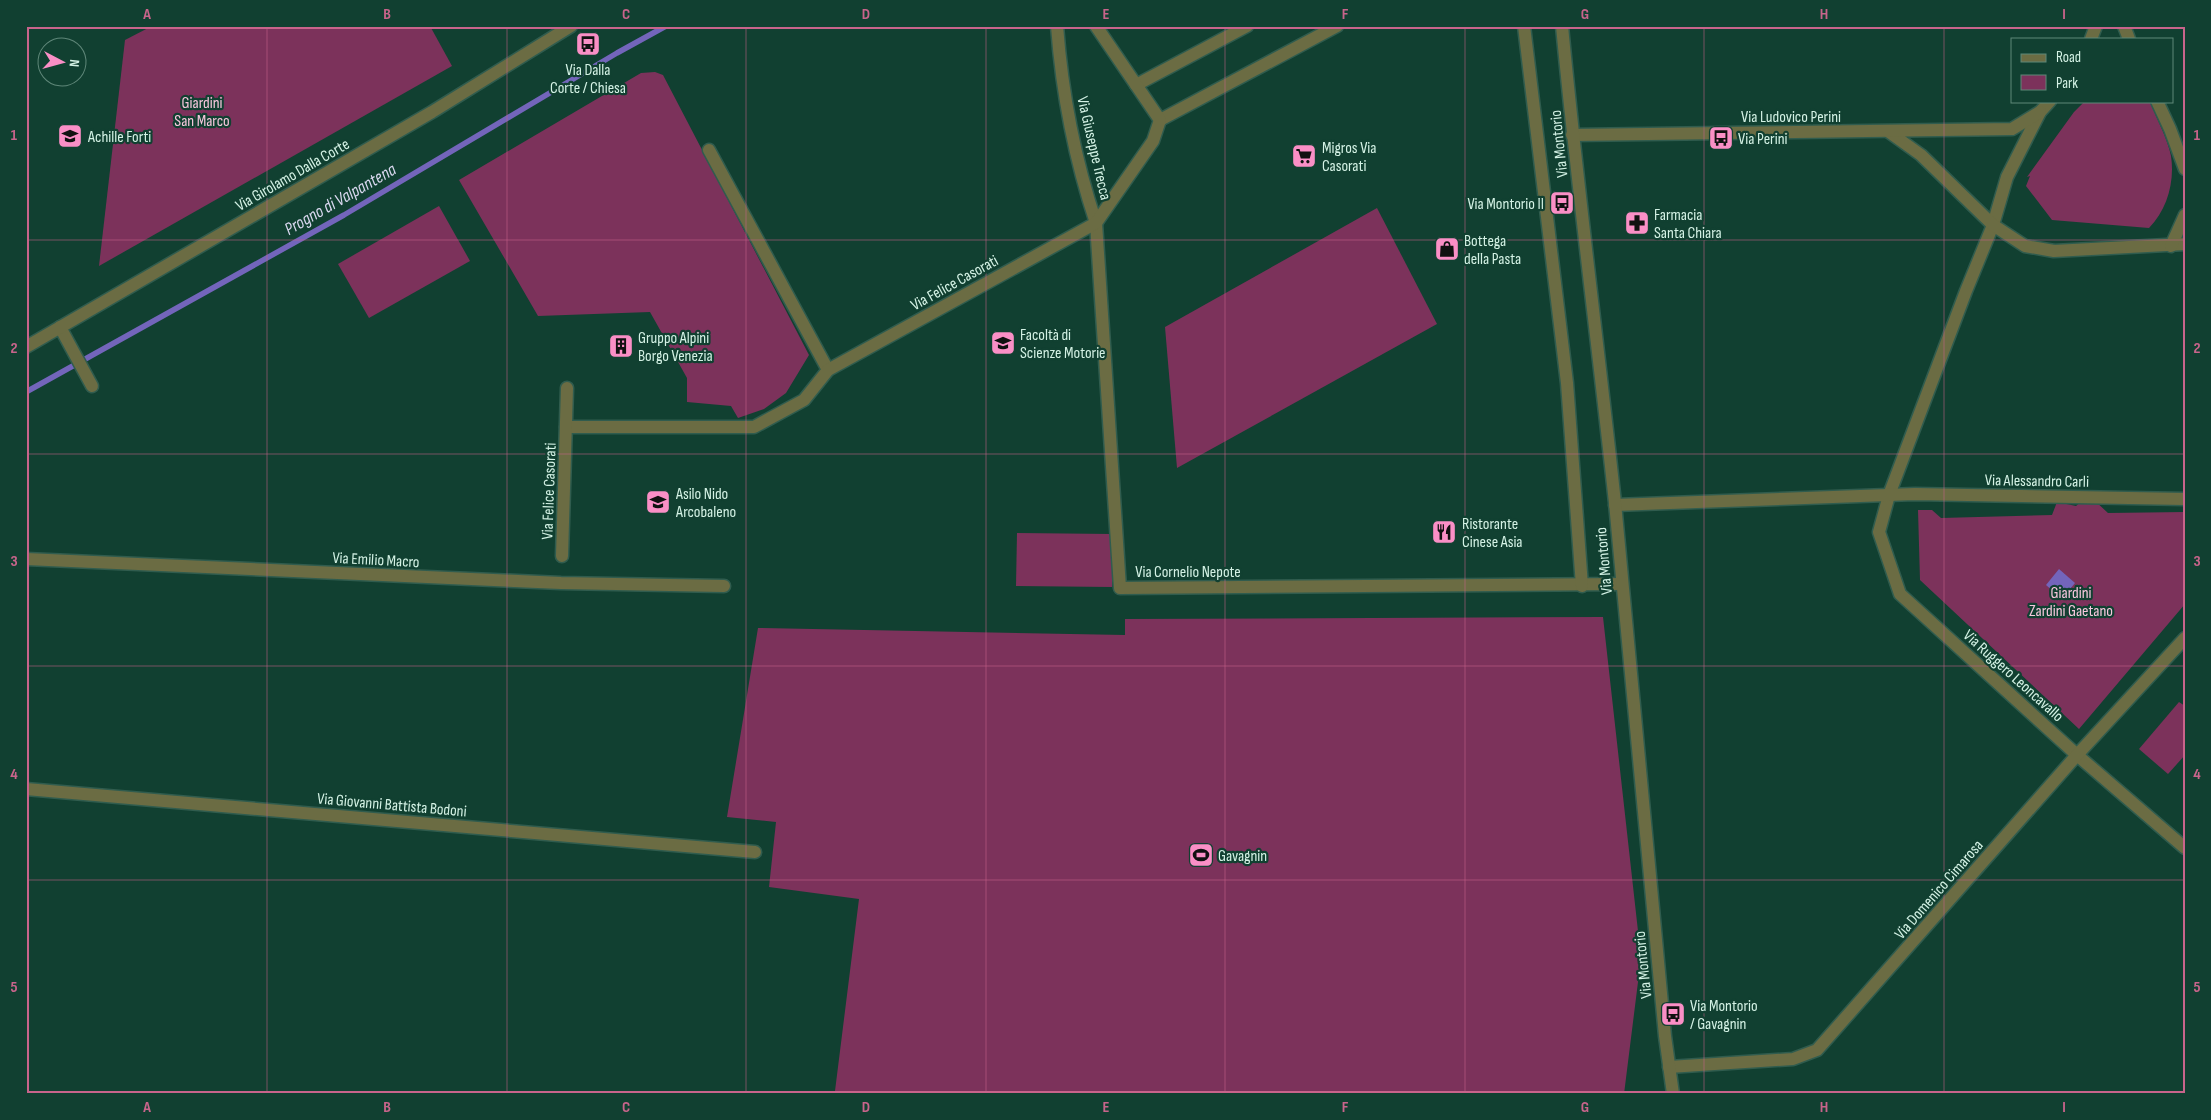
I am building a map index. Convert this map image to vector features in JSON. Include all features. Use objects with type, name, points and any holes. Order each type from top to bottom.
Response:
[{"type":"street","name":"Via Girolamo Dalla Corte","points":[[26,347],[432,112],[571,26]]},
{"type":"street","name":"Via Giuseppe Trecca","points":[[1057,26],[1068,111],[1082,180],[1096,223]]},
{"type":"street","points":[[1096,26],[1160,120],[1337,26]]},
{"type":"street","points":[[1136,85],[1246,26]]},
{"type":"street","name":"Via Montorio","points":[[1524,26],[1568,383],[1582,586]]},
{"type":"street","name":"Via Montorio","points":[[1562,26],[1572,135],[1591,285],[1615,505],[1673,1094]]},
{"type":"street","points":[[2091,38],[2096,26]]},
{"type":"street","points":[[2124,26],[2129,38]]},
{"type":"street","points":[[1889,495],[1966,291],[1993,226],[2007,177],[2040,112],[2049,102]]},
{"type":"street","points":[[2156,102],[2170,129],[2185,169]]},
{"type":"street","name":"Via Ludovico Perini","points":[[1572,135],[2012,129],[2040,112]]},
{"type":"street","name":"Via Giuseppe Trecca","points":[[1096,223],[1153,141],[1160,120]]},
{"type":"street","points":[[2170,129],[2185,131]]},
{"type":"street","points":[[1889,132],[1921,155],[1993,226],[2025,246],[2054,251],[2185,244]]},
{"type":"street","points":[[709,150],[828,370]]},
{"type":"street","points":[[2171,246],[2185,215]]},
{"type":"street","name":"Via Felice Casorati","points":[[566,427],[754,427],[804,400],[828,370],[1096,223]]},
{"type":"street","name":"Via Cornelio Nepote","points":[[1096,223],[1120,588],[1582,586],[1622,584]]},
{"type":"street","points":[[60,327],[92,386]]},
{"type":"street","name":"Via Felice Casorati","points":[[562,556],[567,388]]},
{"type":"street","name":"Via Alessandro Carli","points":[[1615,505],[1889,495],[2185,498]]},
{"type":"street","name":"Via Ruggero Leoncavallo","points":[[1889,495],[1879,532],[1900,594],[2077,754],[2185,848]]},
{"type":"street","name":"Via Emilio Macro","points":[[26,559],[561,584],[724,586]]},
{"type":"street","name":"Via Domenico Cimarosa","points":[[1669,1066],[1793,1059],[1817,1050],[2077,754],[2185,638]]},
{"type":"street","name":"Via Giovanni Battista Bodoni","points":[[26,789],[755,852]]},
{"type":"green space","name":"Giardini San Marco","points":[[152,26],[430,26],[452,66],[99,266],[125,40]]},
{"type":"green space","points":[[655,72],[663,75],[809,355],[786,393],[764,409],[738,418],[731,406],[687,402],[687,378],[650,312],[538,316],[459,180],[641,73]]},
{"type":"green space","points":[[2084,102],[2150,102],[2171,156],[2172,176],[2165,204],[2161,213],[2149,228],[2052,220],[2026,186],[2030,176],[2027,177],[2074,112]]},
{"type":"green space","points":[[439,206],[470,261],[369,318],[338,264]]},
{"type":"green space","points":[[1377,208],[1437,324],[1177,468],[1165,327]]},
{"type":"green space","name":"Giardini Zardini Gaetano","points":[[2094,500],[2108,513],[2185,512],[2185,604],[2079,729],[1920,580],[1918,510],[1932,510],[1941,518],[2052,515],[2057,502],[2076,506],[2082,501]]},
{"type":"green space","points":[[1017,533],[1112,534],[1112,587],[1016,586]]},
{"type":"green space","name":"Gavagnin","points":[[1603,617],[1641,958],[1624,1094],[825,1094],[835,1091],[859,899],[769,887],[776,822],[727,817],[758,628],[1125,635],[1125,619]]},
{"type":"green space","points":[[2179,702],[2185,706],[2185,755],[2168,774],[2139,749]]},
{"type":"shaded area","points":[[2059,569],[2075,583],[2062,599],[2046,585]]},
{"type":"waterway","name":"Progno di Valpantena","points":[[26,392],[344,215],[617,53],[666,26]]},
{"type":"place","name":"Via Dalla Corte / Chiesa","points":[[588,44]]},
{"type":"place","name":"Achille Forti","points":[[70,136]]},
{"type":"place","name":"Via Perini","points":[[1721,138]]},
{"type":"place","name":"Migros Via Casorati","points":[[1304,156]]},
{"type":"place","name":"Via Montorio II","points":[[1562,203]]},
{"type":"place","name":"Farmacia Santa Chiara","points":[[1637,223]]},
{"type":"place","name":"Bottega della Pasta","points":[[1447,249]]},
{"type":"place","name":"Facoltà di Scienze Motorie","points":[[1003,343]]},
{"type":"place","name":"Gruppo Alpini Borgo Venezia","points":[[621,346]]},
{"type":"place","name":"Asilo Nido Arcobaleno","points":[[658,502]]},
{"type":"place","name":"Ristorante Cinese Asia","points":[[1444,532]]},
{"type":"place","name":"Gavagnin","points":[[1201,855]]},
{"type":"place","name":"Via Montorio / Gavagnin","points":[[1673,1014]]}]
